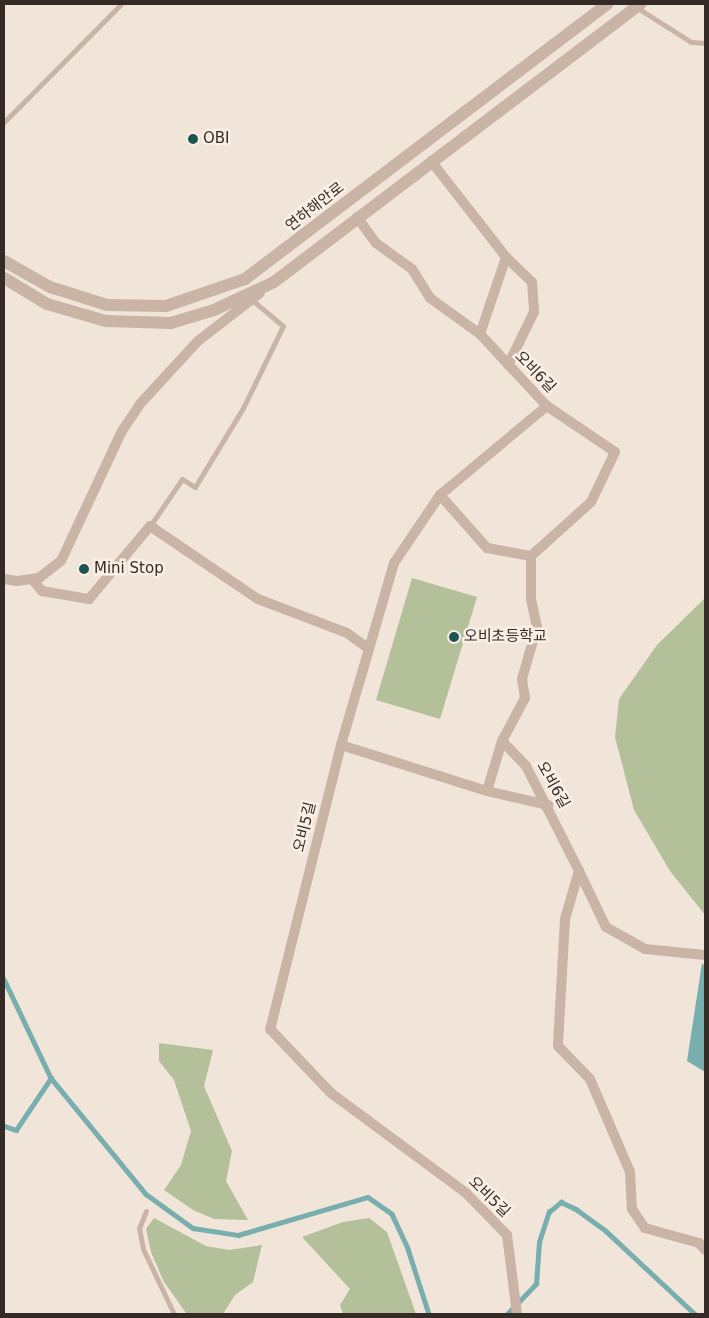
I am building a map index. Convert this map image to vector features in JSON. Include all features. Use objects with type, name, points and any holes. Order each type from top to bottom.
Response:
[{"type":"street","name":"연하해안로","points":[[4,261],[50,287],[107,305],[166,306],[245,279],[607,4]]},
{"type":"street","points":[[4,579],[39,578],[61,562],[122,431],[140,404],[198,341],[357,217],[638,5]]},
{"type":"street","points":[[431,161],[506,256],[532,282],[534,312],[508,366]]},
{"type":"street","name":"오비6길","points":[[357,217],[376,243],[412,268],[430,298],[480,334],[547,406],[615,452],[591,502],[531,556]]},
{"type":"street","points":[[480,334],[506,256]]},
{"type":"street","points":[[4,278],[46,304],[106,321],[171,323],[214,310],[274,282]]},
{"type":"street","name":"오비5길","points":[[517,1314],[507,1235],[466,1193],[331,1093],[270,1029],[341,745],[394,563],[440,495],[547,406]]},
{"type":"street","points":[[440,495],[487,548],[531,556],[531,599],[537,627],[522,679],[525,698],[502,741],[487,791]]},
{"type":"street","points":[[32,579],[42,591],[89,599],[150,526],[258,599],[347,633],[369,649]]},
{"type":"street","name":"오비6길","points":[[502,741],[526,766],[548,806],[606,927],[645,949],[705,955]]},
{"type":"street","points":[[341,745],[487,791],[548,806]]},
{"type":"street","points":[[579,871],[565,919],[558,1046],[590,1079],[630,1172],[632,1209],[645,1228],[699,1243],[705,1250]]},
{"type":"lane","points":[[4,122],[121,4]]},
{"type":"lane","points":[[638,5],[691,42],[705,42]]},
{"type":"lane","points":[[150,526],[182,479],[195,487],[243,408],[283,326],[251,300]]},
{"type":"lane","points":[[146,1211],[139,1228],[142,1249],[174,1314]]},
{"type":"green space","points":[[412,578],[477,597],[440,719],[376,700]]},
{"type":"green space","points":[[705,598],[705,915],[670,871],[634,810],[615,737],[619,699],[657,645]]},
{"type":"green space","points":[[159,1043],[213,1050],[204,1086],[232,1151],[226,1181],[248,1220],[214,1219],[193,1210],[164,1190],[181,1165],[191,1131],[174,1080],[159,1061]]},
{"type":"green space","points":[[154,1218],[206,1246],[229,1250],[262,1245],[253,1282],[235,1295],[223,1314],[186,1313],[164,1282],[151,1252],[146,1229]]},
{"type":"green space","points":[[369,1218],[387,1232],[416,1314],[343,1314],[340,1305],[350,1289],[302,1237],[343,1222]]},
{"type":"water","points":[[702,963],[705,966],[705,1072],[687,1061]]},
{"type":"waterway","points":[[4,979],[51,1078],[146,1194],[193,1228],[238,1235],[368,1197],[392,1214],[408,1249],[429,1314]]},
{"type":"waterway","points":[[4,1126],[16,1130],[51,1078]]},
{"type":"waterway","points":[[507,1314],[536,1284],[539,1242],[549,1212],[561,1202],[576,1209],[606,1231],[695,1314]]},
{"type":"place","name":"OBI","points":[[193,139]]},
{"type":"place","name":"Mini Stop","points":[[84,569]]},
{"type":"place","name":"오비초등학교","points":[[454,637]]}]
